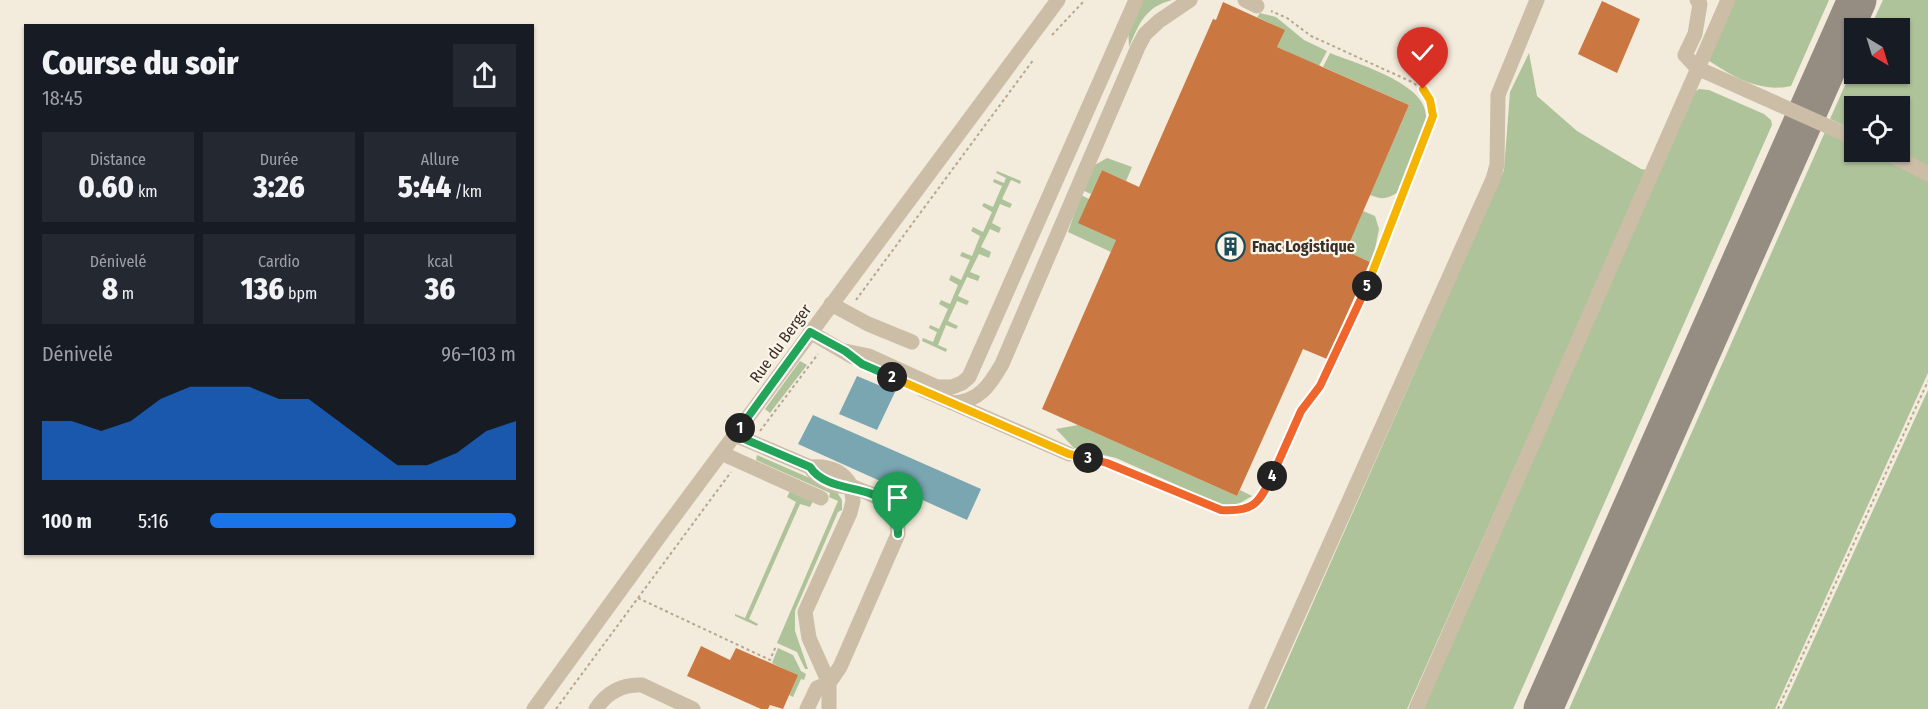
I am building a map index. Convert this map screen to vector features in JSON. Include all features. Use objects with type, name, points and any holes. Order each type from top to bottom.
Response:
[{"type":"street","name":"Rue du Berger","points":[[534,709],[810,332],[1058,0]]},
{"type":"street","points":[[845,351],[869,356],[937,387],[952,387],[969,377],[1136,0]]},
{"type":"street","points":[[952,403],[968,401],[984,391],[997,373],[1138,47],[1145,34],[1159,21],[1190,0]]},
{"type":"street","points":[[1256,709],[1493,179],[1497,165],[1498,95],[1537,0]]},
{"type":"street","points":[[1697,0],[1700,4],[1695,34],[1684,55],[1697,68],[1844,134]]},
{"type":"street","points":[[1416,709],[1728,0]]},
{"type":"street","points":[[1905,162],[1928,174]]},
{"type":"street","points":[[831,304],[868,324],[912,342]]},
{"type":"street","points":[[810,332],[845,351],[862,364],[1069,454]]},
{"type":"street","points":[[735,435],[810,467],[814,474],[837,485],[844,488],[851,486],[884,500],[898,522],[898,534],[840,667],[829,683],[817,688],[807,709]]},
{"type":"street","points":[[721,453],[822,498]]},
{"type":"street","points":[[829,709],[829,683],[809,638],[805,612],[850,513],[853,501],[851,486]]},
{"type":"street","points":[[596,709],[612,691],[642,685],[693,709]]},
{"type":"path","points":[[1051,36],[1085,0]]},
{"type":"path","points":[[1069,454],[1107,463],[1221,510],[1240,511],[1251,507],[1261,500],[1301,411],[1320,386],[1364,293],[1433,116],[1430,100],[1423,89],[1412,82],[1311,36],[1287,18],[1251,3]]},
{"type":"path","points":[[862,292],[1038,54]]},
{"type":"path","points":[[772,415],[809,366]]},
{"type":"path","points":[[1778,709],[1928,381]]},
{"type":"path","points":[[556,709],[723,483]]},
{"type":"path","points":[[638,598],[770,660],[776,646]]},
{"type":"green space","points":[[1142,0],[1172,0],[1149,12],[1140,24],[1129,47],[1128,27]]},
{"type":"green space","points":[[1734,0],[1829,0],[1791,86],[1769,87],[1748,82],[1708,60]]},
{"type":"green space","points":[[1883,0],[1928,0],[1928,169],[1910,158],[1910,96],[1844,96],[1844,125],[1830,119],[1846,84],[1910,84],[1910,18],[1875,18]]},
{"type":"green space","points":[[1260,13],[1276,17],[1304,40],[1327,51],[1319,66],[1277,47],[1284,30],[1257,17]]},
{"type":"green space","points":[[1330,53],[1388,76],[1415,94],[1423,105],[1426,117],[1419,145],[1398,192],[1391,196],[1381,198],[1370,195],[1409,105],[1323,67]]},
{"type":"green space","points":[[1529,53],[1537,96],[1577,131],[1641,169],[1647,170],[1407,709],[1266,709],[1504,170],[1510,92]]},
{"type":"green space","points":[[1699,89],[1709,90],[1764,114],[1771,120],[1772,125],[1513,709],[1421,709],[1693,93]]},
{"type":"green space","points":[[1825,132],[1844,139],[1844,162],[1894,162],[1928,180],[1928,373],[1775,709],[1569,709]]},
{"type":"green space","points":[[1107,158],[1132,167],[1126,181],[1102,170],[1091,194],[1082,190],[1093,166]]},
{"type":"green space","points":[[997,171],[1021,181],[1020,184],[1011,180],[1002,199],[1012,204],[1010,208],[1000,204],[992,223],[1001,228],[999,233],[990,229],[981,247],[991,252],[989,258],[979,254],[970,272],[980,276],[978,281],[967,277],[958,296],[969,301],[967,305],[957,301],[948,321],[958,326],[956,329],[946,325],[938,345],[947,349],[946,352],[922,341],[923,338],[933,342],[937,332],[929,328],[930,325],[939,329],[948,309],[939,304],[941,300],[950,304],[958,285],[949,280],[951,275],[961,280],[970,260],[960,256],[962,252],[972,256],[980,236],[971,231],[973,227],[983,232],[992,212],[982,206],[984,203],[993,207],[1002,186],[993,182],[994,179],[1004,183],[1006,178],[996,173]]},
{"type":"green space","points":[[1081,195],[1089,199],[1116,240],[1111,252],[1068,232]]},
{"type":"green space","points":[[1363,211],[1375,216],[1379,229],[1373,259],[1370,262],[1346,251]]},
{"type":"green space","points":[[800,361],[807,365],[770,413],[765,409]]},
{"type":"green space","points":[[1928,390],[1928,709],[1782,709]]},
{"type":"green space","points":[[1078,425],[1237,496],[1240,490],[1252,496],[1235,506],[1222,505],[1116,458],[1074,448],[1056,429]]},
{"type":"green space","points":[[757,455],[835,489],[842,500],[842,510],[838,512],[795,611],[795,631],[808,669],[805,669],[797,652],[777,643],[838,501],[829,497],[830,493],[756,460]]},
{"type":"green space","points":[[790,491],[813,501],[810,507],[800,504],[749,619],[758,624],[757,626],[735,614],[745,618],[796,502],[787,497]]},
{"type":"green space","points":[[778,648],[793,655],[801,671],[806,674],[804,680],[801,679],[793,697],[789,695],[797,675],[772,663]]},
{"type":"water","points":[[857,376],[895,392],[877,430],[839,414]]},
{"type":"water","points":[[813,415],[981,489],[967,520],[798,444]]},
{"type":"building","points":[[1602,1],[1640,19],[1617,73],[1578,54]]},
{"type":"building","name":"Fnac Logistique","points":[[1223,2],[1285,30],[1277,47],[1409,105],[1346,251],[1370,262],[1327,359],[1303,349],[1237,496],[1042,409],[1116,240],[1078,223],[1102,170],[1139,187],[1213,19],[1216,20]]},
{"type":"building","points":[[701,646],[730,660],[736,648],[798,675],[783,709],[770,705],[768,709],[761,709],[687,676]]},
{"type":"taxiway","points":[[1543,709],[1857,0]]},
{"type":"place","name":"Fnac Logistique","points":[[1231,246]]},
{"type":"route","points":[[898,534],[898,522],[884,500],[851,486],[844,488],[837,485],[814,474],[810,467],[735,435],[810,332],[845,351],[862,364],[1069,454],[1107,463],[1221,510],[1240,511],[1251,507],[1261,500],[1301,411],[1320,386],[1364,293],[1433,116],[1430,100],[1423,89]]}]
